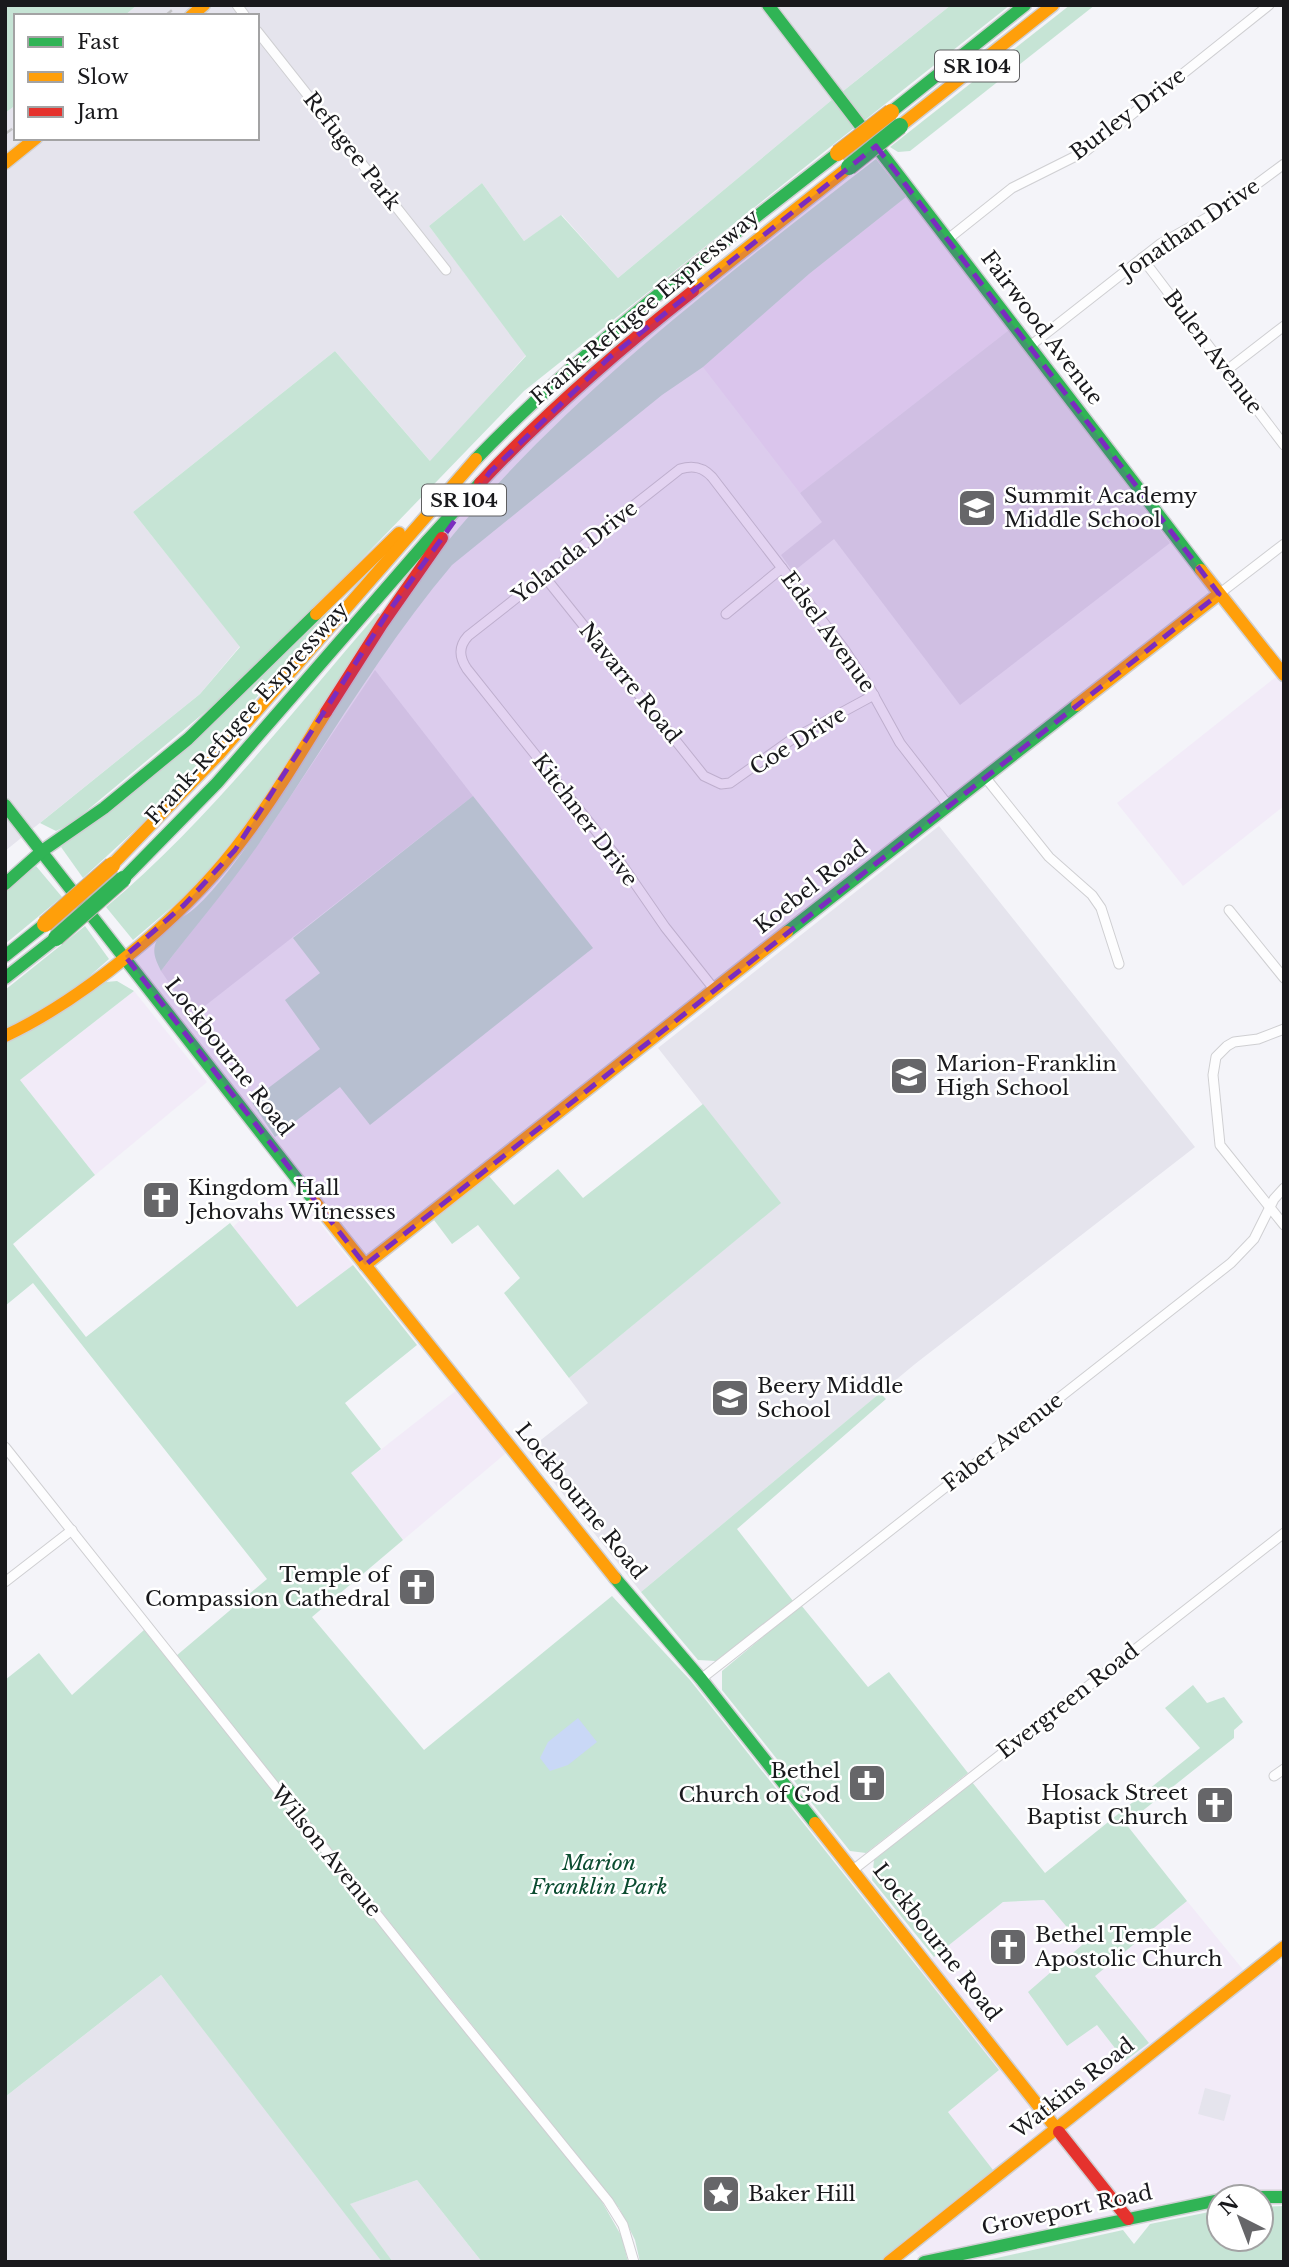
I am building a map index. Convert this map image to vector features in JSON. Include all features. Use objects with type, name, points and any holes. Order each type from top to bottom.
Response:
[{"type":"main road","name":"Fairwood Avenue","points":[[768,5],[1284,675]]},
{"type":"main road","name":"Frank-Refugee Expressway","points":[[5,956],[46,924],[112,865],[201,775],[477,459],[543,393],[604,340],[1025,5]]},
{"type":"main road","name":"Frank-Refugee Expressway","points":[[5,978],[56,938],[122,879],[217,783],[526,433],[610,357],[1054,5]]},
{"type":"main road","points":[[5,163],[34,140]]},
{"type":"main road","points":[[5,884],[42,851],[104,808],[188,739],[477,459]]},
{"type":"main road","points":[[5,1036],[48,1015],[147,940],[235,850],[276,791],[389,611],[490,472]]},
{"type":"main road","name":"Koebel Road","points":[[365,1265],[1219,594]]},
{"type":"main road","name":"Lockbourne Road","points":[[5,805],[365,1265],[617,1580],[701,1679],[1128,2219]]},
{"type":"main road","name":"Watkins Road","points":[[889,2262],[1284,1947]]},
{"type":"main road","name":"Groveport Road","points":[[924,2262],[1205,2203]]},
{"type":"street","name":"Burley Drive","points":[[948,239],[1012,188],[1086,151],[1269,5]]},
{"type":"street","name":"Refugee Park","points":[[259,34],[446,270]]},
{"type":"street","name":"Jonathan Drive","points":[[1030,346],[1142,258],[1186,228],[1233,203],[1284,164]]},
{"type":"street","name":"Bulen Avenue","points":[[1142,258],[1284,445]]},
{"type":"street","points":[[1227,370],[1284,326]]},
{"type":"street","name":"Edsel Avenue","points":[[697,467],[712,477],[844,649],[874,695],[900,743],[948,805]]},
{"type":"street","name":"Yolanda Drive","points":[[460,650],[468,636],[680,469],[697,467]]},
{"type":"street","name":"Koebel Road","points":[[1219,594],[1284,544]]},
{"type":"street","points":[[726,614],[782,568]]},
{"type":"street","name":"Navarre Road","points":[[544,576],[704,776],[720,784]]},
{"type":"street","name":"Kitchner Drive","points":[[460,650],[461,660],[467,669],[616,856],[664,927],[714,989]]},
{"type":"street","name":"Coe Drive","points":[[720,784],[739,778],[791,740],[874,695]]},
{"type":"street","points":[[985,777],[1049,857],[1092,895],[1101,908],[1119,964]]},
{"type":"street","points":[[1229,910],[1284,978]]},
{"type":"street","points":[[1284,1029],[1258,1039],[1234,1042],[1216,1057],[1213,1075],[1220,1144],[1284,1226]]},
{"type":"street","name":"Faber Avenue","points":[[701,1679],[1231,1263],[1254,1238],[1284,1188]]},
{"type":"street","name":"Wilson Avenue","points":[[5,1447],[608,2201],[623,2225],[634,2262]]},
{"type":"street","points":[[5,1582],[72,1530]]},
{"type":"street","name":"Evergreen Road","points":[[853,1870],[1284,1533]]},
{"type":"street","points":[[1274,1776],[1284,1769]]},
{"type":"highlighted area","points":[[876,146],[1219,594],[365,1265],[125,956],[184,905],[235,850],[389,611],[490,472],[610,357]]},
{"type":"shaded area","points":[[137,5],[951,5],[833,99],[618,278],[562,215],[524,241],[482,183],[429,226],[526,355],[431,462],[335,351],[133,512],[240,646],[200,694],[5,851],[5,113],[14,106],[14,140],[259,140],[259,14],[126,14]]},
{"type":"shaded area","points":[[906,197],[1009,330],[800,493],[703,367],[809,274]]},
{"type":"shaded area","name":"Summit Academy Middle School","points":[[1009,330],[1170,543],[960,705],[834,539],[793,572],[781,555],[822,522],[800,493]]},
{"type":"shaded area","points":[[375,670],[473,796],[192,1016],[161,971],[262,839]]},
{"type":"shaded area","points":[[1277,676],[1284,684],[1284,806],[1183,886],[1117,803]]},
{"type":"shaded area","name":"Marion-Franklin High School","points":[[939,826],[1195,1147],[915,1364],[641,1592],[528,1450],[588,1403],[569,1378],[780,1203],[658,1048]]},
{"type":"shaded area","points":[[134,991],[207,1082],[95,1175],[20,1080]]},
{"type":"shaded area","points":[[284,1178],[353,1265],[297,1307],[233,1227]]},
{"type":"shaded area","points":[[462,1386],[512,1448],[403,1540],[351,1473]]},
{"type":"shaded area","points":[[1044,1900],[1083,1945],[1066,2046],[1097,2025],[1125,2061],[1149,2043],[1094,1976],[1187,1901],[1245,1972],[1270,1952],[1284,1970],[1284,2192],[1275,2192],[1275,2183],[1205,2183],[1205,2198],[919,2256],[906,2239],[992,2170],[948,2112],[999,2070],[918,1969],[1003,1902]]},
{"type":"shaded area","points":[[161,1975],[382,2262],[5,2262],[5,2097]]},
{"type":"shaded area","points":[[1205,2088],[1231,2095],[1224,2121],[1198,2114]]},
{"type":"shaded area","points":[[417,2180],[482,2262],[393,2262],[349,2204]]},
{"type":"green space","points":[[5,5],[137,5],[126,14],[14,14],[14,106],[5,113]]},
{"type":"green space","points":[[951,5],[1010,5],[865,120],[842,92]]},
{"type":"green space","points":[[1070,5],[1095,5],[910,151],[898,152],[890,147]]},
{"type":"green space","points":[[833,99],[854,128],[524,391],[325,597],[223,697],[72,823],[56,831],[40,823],[200,694],[240,647],[133,512],[335,351],[430,461],[526,356],[429,226],[482,183],[524,241],[561,215],[618,278]]},
{"type":"green space","points":[[876,159],[906,197],[809,274],[703,367],[662,395],[452,565],[401,630],[227,888],[161,971],[154,952],[160,935],[205,899],[240,856],[292,779],[404,598],[458,528],[568,413],[627,359],[750,257]]},
{"type":"green space","points":[[329,610],[332,612],[158,809],[83,878],[61,847]]},
{"type":"green space","points":[[378,613],[380,614],[251,818],[192,890],[133,940],[106,907],[214,803]]},
{"type":"green space","points":[[473,796],[593,948],[370,1125],[340,1087],[275,1137],[251,1101],[320,1049],[285,1000],[320,973],[293,938]]},
{"type":"green space","points":[[36,866],[62,897],[5,944],[5,891]]},
{"type":"green space","points":[[85,926],[109,959],[76,988],[5,1030],[5,990]]},
{"type":"green space","name":"Marion Franklin Park","points":[[117,981],[134,991],[20,1080],[95,1175],[13,1244],[86,1337],[230,1223],[297,1307],[353,1265],[417,1345],[345,1403],[381,1449],[351,1473],[403,1540],[312,1617],[424,1750],[612,1596],[690,1680],[999,2070],[948,2112],[993,2170],[906,2239],[884,2260],[640,2262],[635,2240],[619,2208],[176,1656],[267,1579],[33,1283],[5,1306],[5,1043],[106,982]]},
{"type":"green space","points":[[703,1104],[781,1203],[569,1378],[504,1293],[520,1278],[478,1225],[452,1244],[434,1220],[489,1176],[514,1205],[558,1169],[583,1198]]},
{"type":"green space","points":[[880,1393],[886,1399],[737,1529],[793,1601],[716,1661],[698,1660],[641,1592]]},
{"type":"green space","points":[[801,1605],[868,1687],[889,1672],[968,1773],[866,1853],[850,1851],[722,1690],[722,1671]]},
{"type":"green space","points":[[144,1630],[597,2193],[622,2237],[628,2262],[482,2262],[417,2180],[350,2204],[393,2262],[382,2262],[161,1975],[5,2097],[5,1680],[39,1653],[72,1695]]},
{"type":"green space","points":[[1193,1685],[1207,1703],[1224,1697],[1243,1722],[1234,1730],[1234,1738],[1126,1824],[1187,1901],[1095,1976],[1149,2043],[1125,2061],[1097,2025],[1067,2046],[1028,1992],[1082,1945],[1044,1900],[1003,1902],[934,1957],[872,1880],[874,1860],[972,1782],[1045,1873],[1200,1748],[1165,1708]]},
{"type":"green space","points":[[1275,2206],[1284,2206],[1284,2262],[979,2262],[1123,2230],[1134,2244],[1150,2224],[1205,2213],[1205,2253],[1275,2253]]},
{"type":"water","points":[[578,1718],[597,1742],[568,1765],[550,1771],[540,1758],[548,1742]]},
{"type":"railway","points":[[167,14],[178,5]]},
{"type":"railway","points":[[5,134],[14,127]]},
{"type":"traffic: fast","points":[[768,5],[1201,570]]},
{"type":"traffic: fast","points":[[891,112],[1025,5]]},
{"type":"traffic: fast","points":[[849,167],[900,126]]},
{"type":"traffic: fast","points":[[476,459],[518,417],[606,338],[838,153]]},
{"type":"traffic: fast","points":[[123,879],[217,783],[480,483]]},
{"type":"traffic: fast","points":[[5,884],[42,851],[104,808],[188,739],[316,614]]},
{"type":"traffic: fast","points":[[787,932],[1077,705]]},
{"type":"traffic: fast","points":[[5,805],[315,1202]]},
{"type":"traffic: fast","points":[[56,938],[123,879]]},
{"type":"traffic: fast","points":[[5,956],[45,924]]},
{"type":"traffic: fast","points":[[5,978],[56,938]]},
{"type":"traffic: fast","points":[[615,1578],[701,1679],[815,1823]]},
{"type":"traffic: fast","points":[[1275,2197],[1284,2197]]},
{"type":"traffic: fast","points":[[924,2262],[1205,2203]]},
{"type":"traffic: slow","points":[[193,14],[204,5]]},
{"type":"traffic: slow","points":[[900,126],[1053,5]]},
{"type":"traffic: slow","points":[[838,153],[891,112]]},
{"type":"traffic: slow","points":[[5,163],[34,140]]},
{"type":"traffic: slow","points":[[693,291],[849,167]]},
{"type":"traffic: slow","points":[[112,865],[219,754],[476,459]]},
{"type":"traffic: slow","points":[[316,614],[399,533]]},
{"type":"traffic: slow","points":[[1201,570],[1284,675]]},
{"type":"traffic: slow","points":[[1077,705],[1219,594]]},
{"type":"traffic: slow","points":[[5,1036],[67,1001],[98,979],[187,902],[247,833],[326,712]]},
{"type":"traffic: slow","points":[[45,924],[112,865]]},
{"type":"traffic: slow","points":[[365,1265],[787,932]]},
{"type":"traffic: slow","points":[[315,1202],[615,1578]]},
{"type":"traffic: slow","points":[[815,1823],[1059,2132]]},
{"type":"traffic: slow","points":[[889,2262],[1284,1947]]},
{"type":"traffic: jam","points":[[480,483],[530,431],[583,383],[693,291]]},
{"type":"traffic: jam","points":[[326,712],[382,624],[442,538]]},
{"type":"traffic: jam","points":[[1059,2132],[1128,2219]]},
{"type":"place","name":"Summit Academy Middle School","points":[[977,508]]},
{"type":"place","name":"Marion-Franklin High School","points":[[909,1076]]},
{"type":"place","name":"Kingdom Hall Jehovahs Witnesses","points":[[161,1200]]},
{"type":"place","name":"Beery Middle School","points":[[730,1398]]},
{"type":"place","name":"Temple of Compassion Cathedral","points":[[417,1587]]},
{"type":"place","name":"Bethel Church of God","points":[[867,1783]]},
{"type":"place","name":"Hosack Street Baptist Church","points":[[1215,1805]]},
{"type":"place","name":"Bethel Temple Apostolic Church","points":[[1008,1947]]},
{"type":"place","name":"Baker Hill","points":[[721,2194]]}]
